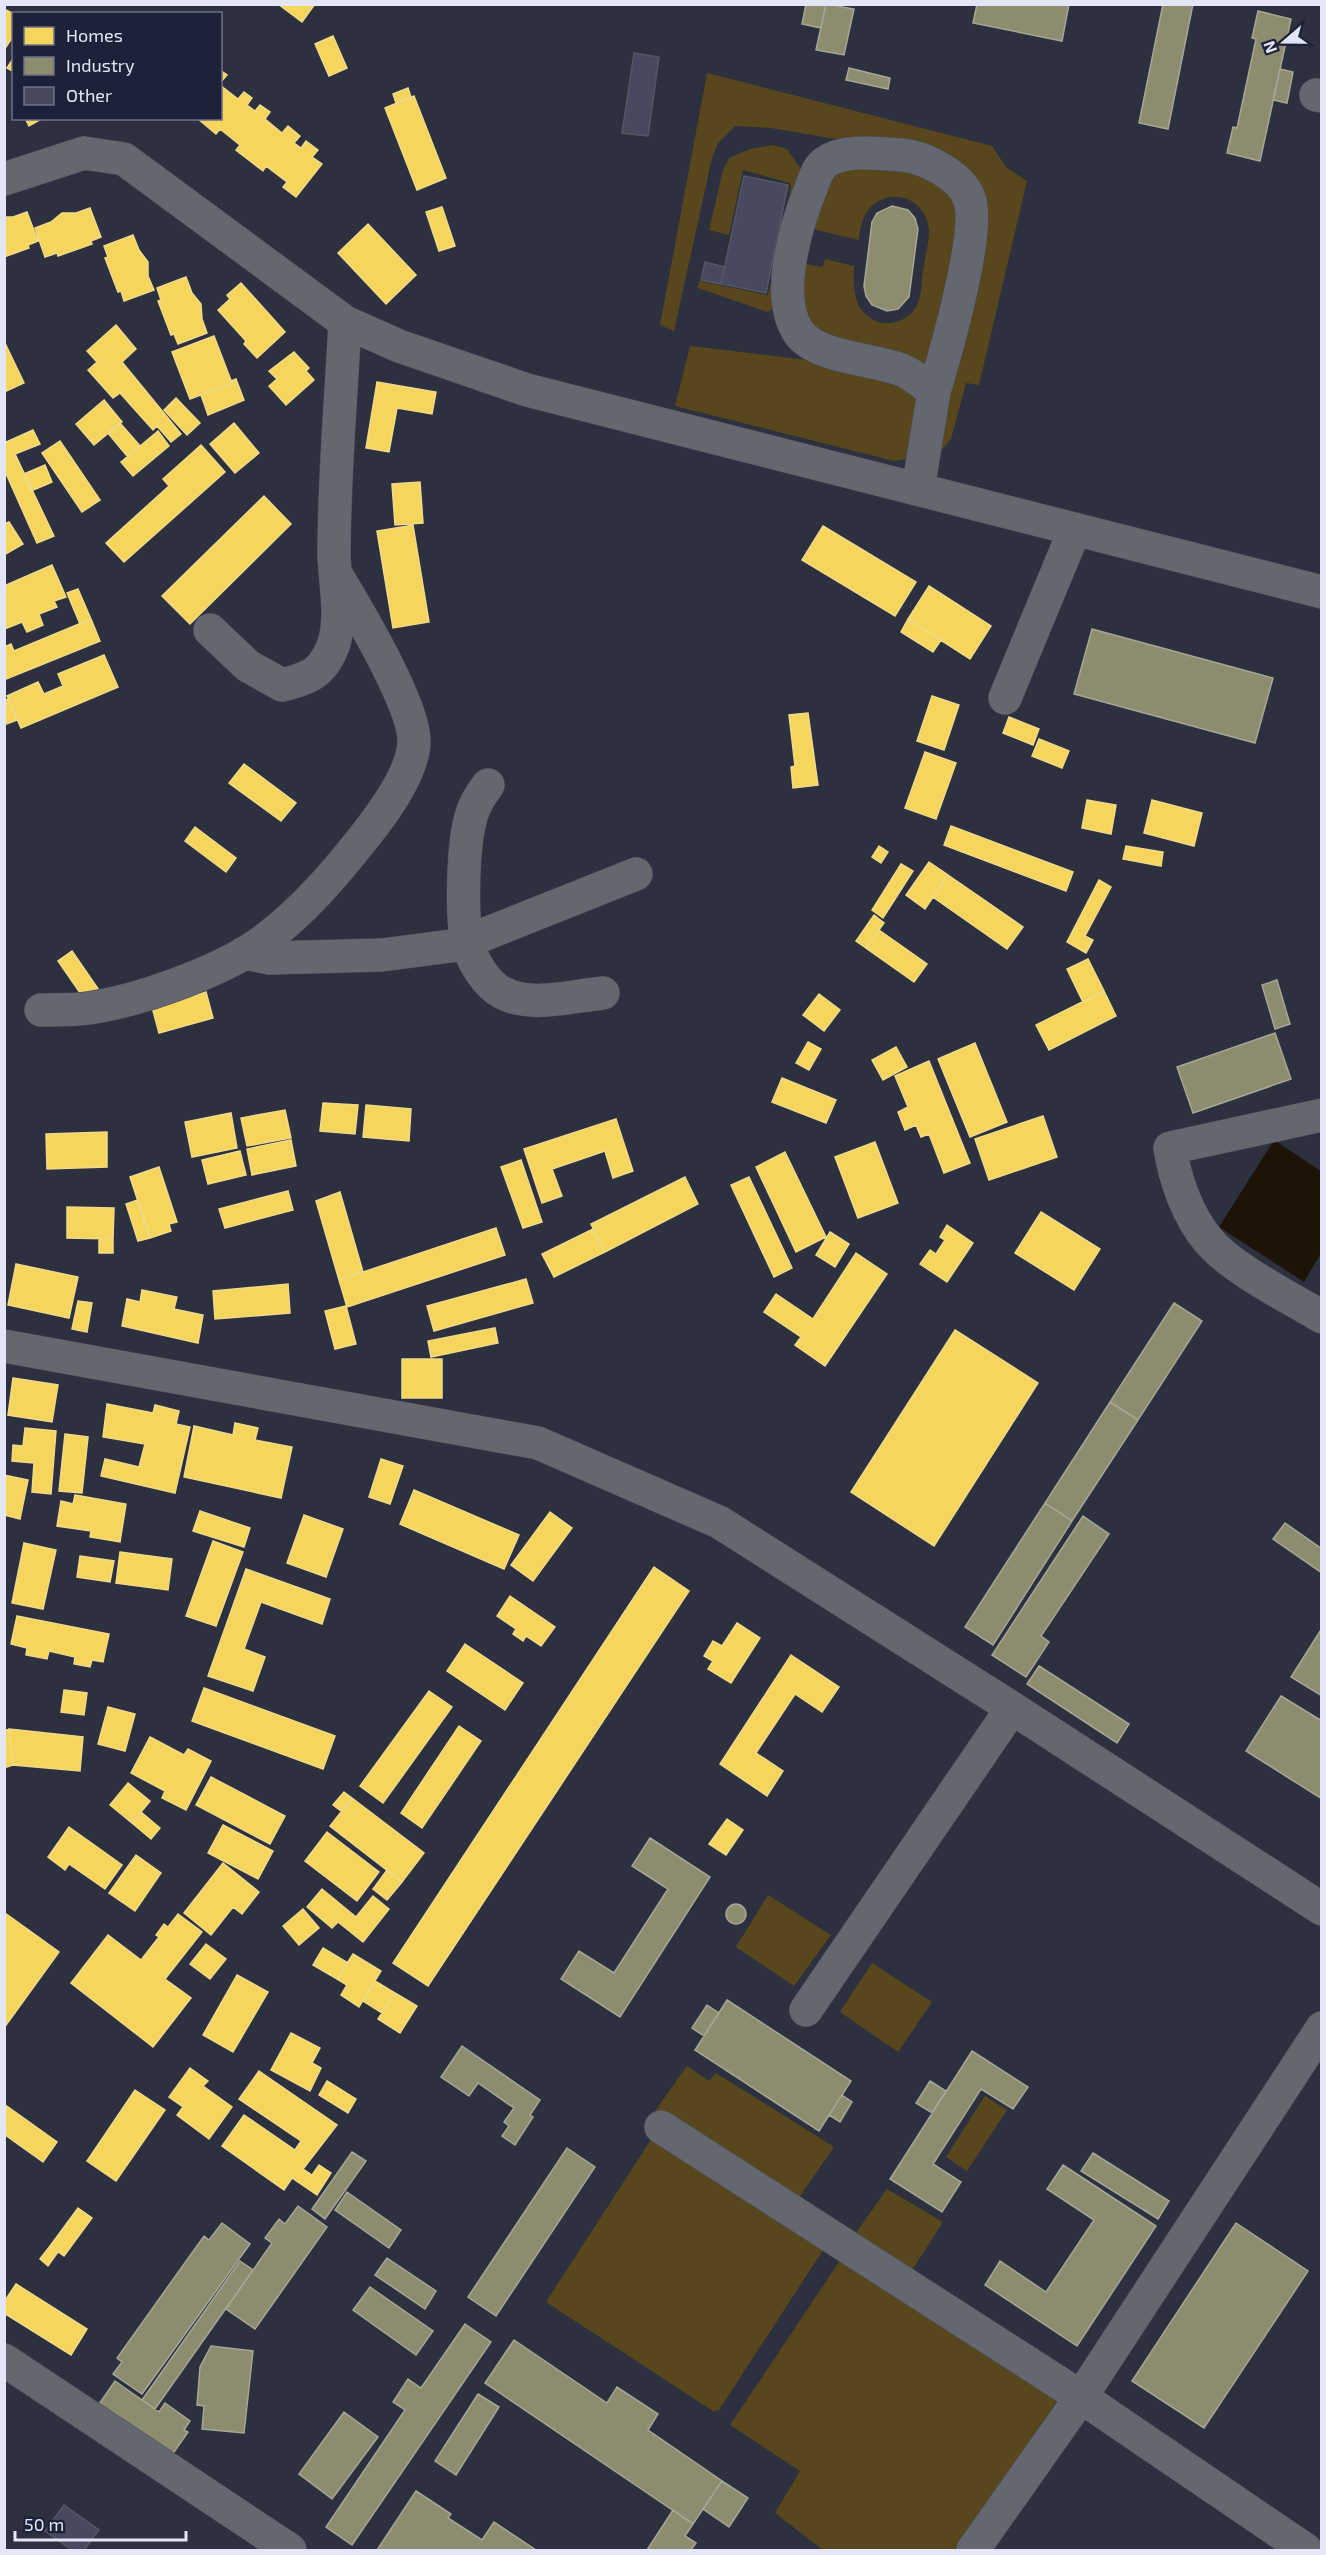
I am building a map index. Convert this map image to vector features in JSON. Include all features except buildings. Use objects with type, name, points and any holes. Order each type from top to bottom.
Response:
[{"type":"street","points":[[4,178],[84,153],[124,159],[345,322],[399,346],[526,390],[1322,592]]},
{"type":"street","points":[[918,489],[934,392],[970,246],[971,202],[961,182],[946,171],[906,155],[853,154],[828,160],[818,169],[800,215],[789,285],[792,319],[808,343],[823,350],[907,372],[934,392]]},
{"type":"street","points":[[210,630],[248,666],[282,685],[310,678],[322,667],[333,644],[338,603],[336,574],[345,322]]},
{"type":"street","points":[[1005,698],[1075,529]]},
{"type":"street","points":[[41,1010],[94,1008],[132,998],[182,981],[244,953],[267,939],[324,887],[379,819],[410,763],[414,741],[411,722],[395,683],[336,574]]},
{"type":"street","points":[[488,785],[480,795],[471,818],[464,885],[467,942],[482,974],[501,993],[523,1001],[603,993]]},
{"type":"street","points":[[244,953],[270,958],[382,955],[432,950],[467,942],[636,874]]},
{"type":"street","points":[[1322,1115],[1170,1148],[1174,1173],[1194,1220],[1208,1241],[1232,1262],[1322,1317]]},
{"type":"street","points":[[4,1346],[538,1443],[719,1522],[1322,1909]]},
{"type":"street","points":[[806,2010],[1012,1708]]},
{"type":"street","points":[[973,2550],[1081,2397],[1322,2028]]},
{"type":"street","points":[[661,2127],[1081,2397],[1306,2550]]},
{"type":"street","points":[[4,2360],[291,2550]]},
{"type":"shaded area","points":[[707,73],[992,146],[1006,167],[1027,181],[979,385],[966,383],[951,439],[943,449],[933,443],[975,203],[847,141],[771,128],[735,126],[718,143],[712,158],[674,331],[660,325]]},
{"type":"shaded area","points":[[773,145],[787,149],[805,175],[786,217],[790,183],[743,170],[729,235],[709,230],[723,170],[729,158],[750,149]]},
{"type":"shaded area","points":[[833,166],[904,166],[951,193],[961,229],[933,379],[832,344],[806,323],[801,263],[823,267],[825,259],[854,266],[854,290],[859,305],[868,317],[881,323],[893,323],[909,316],[918,303],[920,294],[929,234],[926,217],[915,204],[900,197],[877,202],[862,221],[859,240],[808,228]]},
{"type":"shaded area","points":[[777,258],[778,305],[768,312],[698,288],[699,281],[768,295]]},
{"type":"shaded area","points":[[690,346],[883,369],[919,396],[907,459],[894,461],[675,406]]},
{"type":"shaded area","points":[[1274,1140],[1321,1171],[1321,1253],[1304,1282],[1219,1227]]},
{"type":"shaded area","points":[[768,1895],[831,1935],[794,1986],[736,1947]]},
{"type":"shaded area","points":[[872,1963],[932,2002],[898,2052],[840,2012]]},
{"type":"shaded area","points":[[687,2066],[709,2081],[716,2073],[834,2147],[794,2205],[655,2111]]},
{"type":"shaded area","points":[[985,2096],[1007,2110],[967,2171],[946,2157]]},
{"type":"shaded area","points":[[654,2135],[827,2244],[719,2410],[713,2411],[546,2302]]},
{"type":"shaded area","points":[[887,2189],[943,2222],[907,2278],[850,2241]]},
{"type":"shaded area","points":[[843,2256],[1059,2398],[955,2550],[823,2550],[775,2513],[800,2471],[730,2425]]}]
